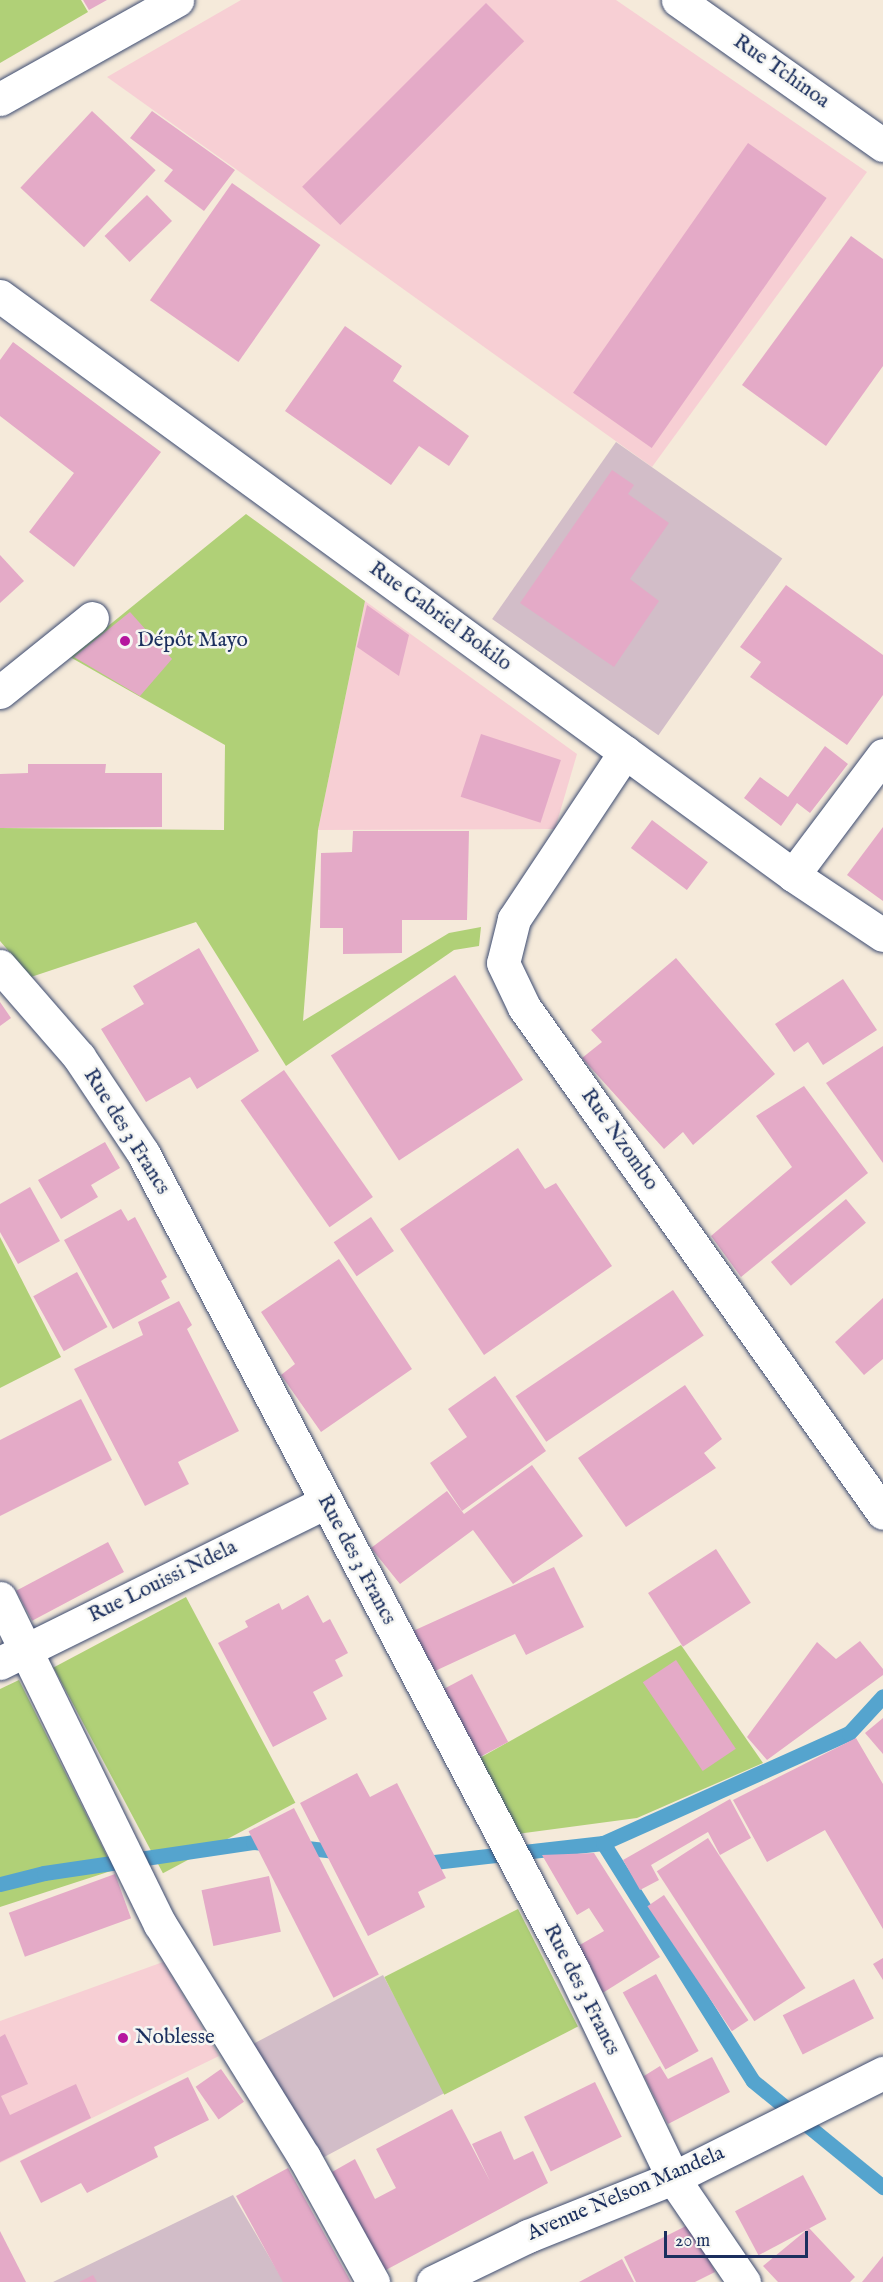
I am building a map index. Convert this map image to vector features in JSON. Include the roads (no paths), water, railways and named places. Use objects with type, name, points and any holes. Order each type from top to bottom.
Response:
[{"type":"street","points":[[0,99],[177,0]]},
{"type":"street","name":"Rue Tchinoa","points":[[678,0],[883,145]]},
{"type":"street","name":"Rue Gabriel Bokilo","points":[[0,296],[793,874],[883,935]]},
{"type":"street","points":[[0,692],[92,618]]},
{"type":"street","name":"Rue Nzombo","points":[[625,752],[514,919],[503,963],[524,1007],[883,1513]]},
{"type":"street","points":[[793,874],[883,755]]},
{"type":"street","name":"Rue des 3 Francs","points":[[0,966],[79,1057],[143,1153],[573,1970],[673,2178],[744,2282]]},
{"type":"street","name":"Rue Louissi Ndela","points":[[13,1657],[326,1502]]},
{"type":"street","points":[[0,1598],[13,1657],[160,1924],[304,2157],[373,2282]]},
{"type":"street","name":"Avenue Nelson Mandela","points":[[433,2282],[528,2236],[673,2178],[883,2073]]},
{"type":"waterway","points":[[418,1861],[434,1862],[603,1843],[849,1733],[883,1696]]},
{"type":"waterway","points":[[0,1884],[44,1873],[253,1842],[344,1852]]},
{"type":"waterway","points":[[603,1843],[753,2081],[883,2187]]},
{"type":"place","name":"Dépôt Mayo","points":[[125,641]]},
{"type":"place","name":"Noblesse","points":[[123,2038]]}]
